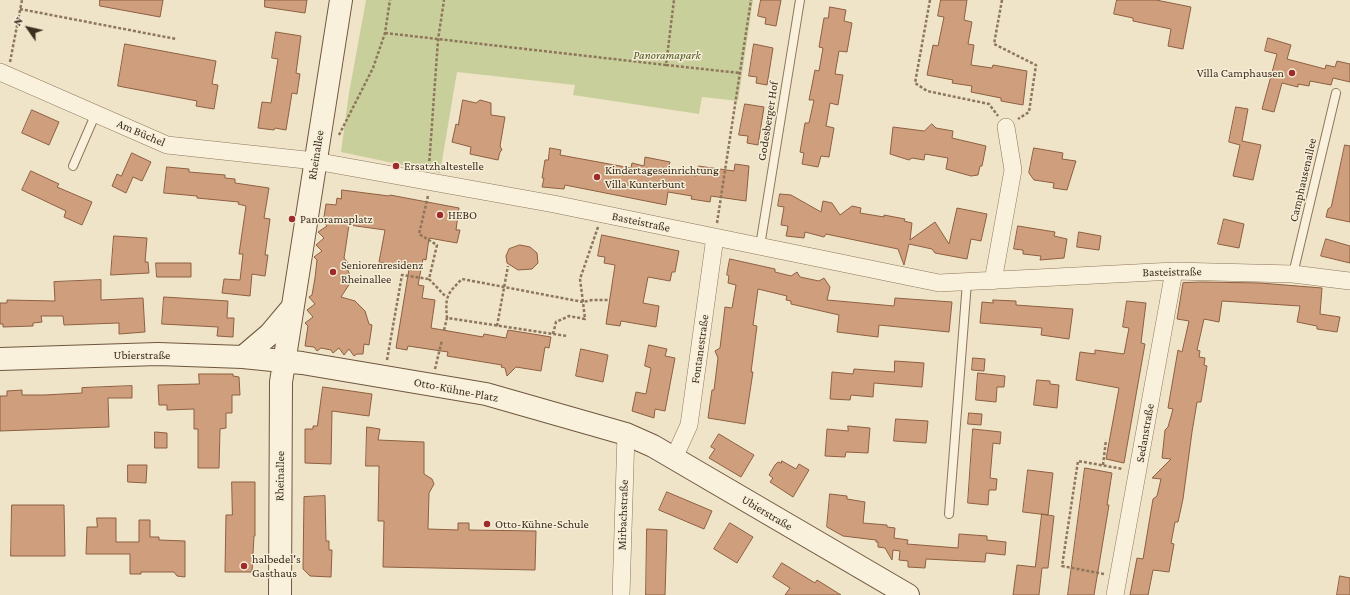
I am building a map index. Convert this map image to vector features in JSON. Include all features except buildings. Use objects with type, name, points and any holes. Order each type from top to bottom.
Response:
[{"type":"main road","name":"Rheinallee","points":[[280,595],[281,382],[291,309],[341,0]]},
{"type":"main road","points":[[243,357],[270,334],[291,309]]},
{"type":"main road","name":"Ubierstraße","points":[[0,359],[131,354],[243,357],[284,360]]},
{"type":"main road","name":"Otto-Kühne-Platz","points":[[284,360],[486,394],[626,434]]},
{"type":"main road","name":"Ubierstraße","points":[[626,434],[653,446],[908,595]]},
{"type":"street","name":"Am Büchel","points":[[4,74],[167,145],[316,151]]},
{"type":"street","points":[[993,281],[1013,170],[1006,127]]},
{"type":"street","name":"Basteistraße","points":[[316,151],[429,182],[602,214],[939,283],[1174,271],[1293,274],[1350,281]]},
{"type":"street","name":"Fontanestraße","points":[[674,458],[690,425],[715,238]]},
{"type":"street","name":"Sedanstraße","points":[[1115,595],[1174,271]]},
{"type":"street","name":"Mirbachstraße","points":[[621,595],[626,434]]},
{"type":"lane","name":"Godesberger Hof","points":[[760,246],[800,0]]},
{"type":"lane","name":"Camphausenallee","points":[[1293,274],[1336,92]]},
{"type":"lane","points":[[73,166],[96,113]]},
{"type":"lane","points":[[949,514],[967,282]]},
{"type":"path","points":[[4,74],[22,0]]},
{"type":"path","points":[[316,151],[338,137],[373,68],[385,33],[390,0]]},
{"type":"path","points":[[429,279],[437,246],[419,234],[429,182],[438,40],[444,0]]},
{"type":"path","points":[[666,65],[674,0]]},
{"type":"path","points":[[715,238],[751,0]]},
{"type":"path","points":[[930,0],[915,84],[927,92],[988,104],[1006,127],[1029,112],[1036,65],[994,44],[1002,0]]},
{"type":"path","points":[[20,9],[176,39]]},
{"type":"path","points":[[385,33],[740,74]]},
{"type":"path","points":[[553,334],[556,322],[569,316],[585,318],[580,279],[602,214]]},
{"type":"path","points":[[497,326],[508,266]]},
{"type":"path","points":[[385,376],[402,276],[429,279],[447,297]]},
{"type":"path","points":[[444,330],[447,318],[447,297],[462,279],[583,302],[592,300],[608,300]]},
{"type":"path","points":[[447,318],[567,336]]},
{"type":"path","points":[[431,384],[442,340]]},
{"type":"path","points":[[1103,465],[1106,440]]},
{"type":"path","points":[[1118,577],[1062,566],[1078,461],[1138,471]]},
{"type":"green space","name":"Panoramapark","points":[[366,0],[753,0],[738,101],[702,97],[699,114],[573,95],[575,85],[457,72],[440,173],[341,152],[349,93]]},
{"type":"place","name":"Villa Camphausen","points":[[1292,73]]},
{"type":"place","name":"Ersatzhaltestelle","points":[[396,166]]},
{"type":"place","name":"Kindertageseinrichtung Villa Kunterbunt","points":[[597,177]]},
{"type":"place","name":"HEBO","points":[[440,215]]},
{"type":"place","name":"Panoramaplatz","points":[[292,219]]},
{"type":"place","name":"Seniorenresidenz Rheinallee","points":[[333,272]]},
{"type":"place","name":"Otto-Kühne-Schule","points":[[487,524]]},
{"type":"place","name":"halbedel's Gasthaus","points":[[244,566]]}]
